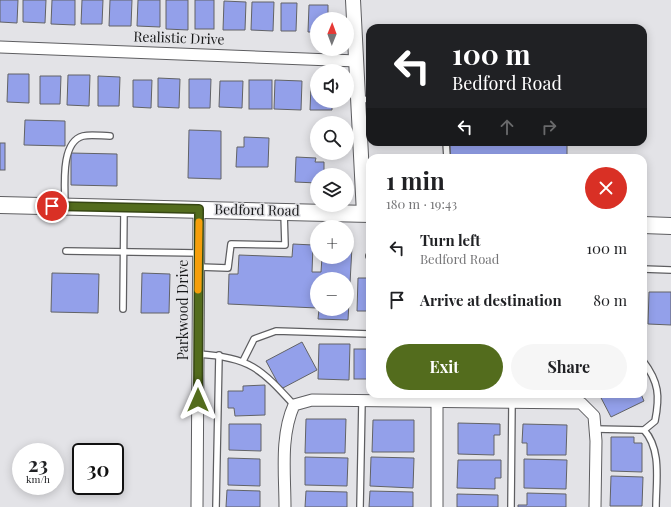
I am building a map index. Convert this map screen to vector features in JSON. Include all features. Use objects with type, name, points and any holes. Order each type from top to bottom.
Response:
[{"type":"main road","name":"Bedford Road","points":[[0,204],[366,214]]},
{"type":"main road","points":[[647,225],[671,226]]},
{"type":"street","points":[[353,0],[357,61],[364,100],[360,130],[366,202]]},
{"type":"street","name":"Realistic Drive","points":[[0,47],[357,61]]},
{"type":"street","name":"Parkwood Drive","points":[[197,507],[199,209]]},
{"type":"street","points":[[285,507],[286,438],[288,419],[294,405],[312,400],[581,403],[594,416],[595,507]]},
{"type":"street","points":[[437,401],[437,507]]},
{"type":"lane","points":[[65,206],[66,158],[75,140],[84,135],[110,136]]},
{"type":"lane","points":[[123,309],[124,208]]},
{"type":"lane","points":[[199,267],[228,268],[231,244],[285,244],[284,211]]},
{"type":"lane","points":[[66,251],[199,253]]},
{"type":"lane","points":[[647,270],[671,270]]},
{"type":"lane","points":[[243,361],[254,339],[276,331],[366,334]]},
{"type":"lane","points":[[198,354],[219,355],[243,361],[266,375],[294,405]]},
{"type":"lane","points":[[216,507],[219,355]]},
{"type":"lane","points":[[595,429],[644,430],[655,422],[658,406],[657,387],[647,366]]},
{"type":"lane","points":[[360,507],[362,401]]},
{"type":"lane","points":[[511,507],[512,402]]},
{"type":"lane","points":[[644,430],[651,437],[656,450],[656,507]]},
{"type":"building","points":[[0,0],[18,0],[17,23],[0,22]]},
{"type":"building","points":[[23,0],[46,0],[45,23],[23,22]]},
{"type":"building","points":[[52,0],[75,0],[75,25],[51,24]]},
{"type":"building","points":[[82,0],[103,0],[102,24],[81,24]]},
{"type":"building","points":[[110,0],[132,0],[131,26],[109,26]]},
{"type":"building","points":[[138,0],[160,0],[160,27],[137,26]]},
{"type":"building","points":[[166,0],[188,0],[188,30],[166,29]]},
{"type":"building","points":[[195,0],[214,0],[214,29],[195,29]]},
{"type":"building","points":[[224,1],[246,2],[245,30],[223,30]]},
{"type":"building","points":[[252,2],[274,2],[273,31],[251,30]]},
{"type":"building","points":[[281,3],[297,3],[296,31],[281,31]]},
{"type":"building","points":[[309,5],[328,5],[328,12],[310,12],[310,32],[308,32]]},
{"type":"building","points":[[8,74],[29,74],[29,103],[7,102]]},
{"type":"building","points":[[68,75],[90,75],[89,106],[67,105]]},
{"type":"building","points":[[40,76],[61,76],[60,104],[40,104]]},
{"type":"building","points":[[98,76],[120,77],[119,106],[98,106]]},
{"type":"building","points":[[158,78],[180,79],[179,108],[158,107]]},
{"type":"building","points":[[189,79],[211,79],[210,108],[189,108]]},
{"type":"building","points":[[133,80],[152,80],[151,108],[133,107]]},
{"type":"building","points":[[249,80],[272,80],[272,109],[249,109]]},
{"type":"building","points":[[275,80],[302,81],[301,110],[274,109]]},
{"type":"building","points":[[220,81],[243,81],[242,108],[219,107]]},
{"type":"building","points":[[310,108],[332,108],[332,110],[310,110]]},
{"type":"building","points":[[25,120],[65,121],[65,146],[24,145]]},
{"type":"building","points":[[189,130],[221,131],[221,179],[188,178]]},
{"type":"building","points":[[244,137],[269,138],[268,167],[236,167],[237,147],[244,147]]},
{"type":"building","points":[[0,143],[5,143],[5,170],[0,170]]},
{"type":"building","points":[[450,146],[567,146],[567,154],[450,154]]},
{"type":"building","points":[[71,153],[117,154],[117,186],[71,185]]},
{"type":"building","points":[[296,157],[310,158],[310,160],[316,160],[315,162],[324,162],[324,168],[310,168],[310,183],[295,182]]},
{"type":"building","points":[[293,244],[310,245],[310,264],[312,264],[312,272],[310,272],[310,308],[228,304],[229,274],[238,274],[239,255],[292,257]]},
{"type":"building","points":[[322,264],[351,264],[351,272],[321,272]]},
{"type":"building","points":[[52,273],[99,274],[98,313],[51,312]]},
{"type":"building","points":[[142,273],[170,274],[169,313],[141,313]]},
{"type":"building","points":[[358,278],[366,278],[366,311],[357,311]]},
{"type":"building","points":[[649,292],[671,292],[671,325],[648,324]]},
{"type":"building","points":[[318,316],[348,316],[348,320],[318,319]]},
{"type":"building","points":[[302,342],[317,370],[281,389],[266,361]]},
{"type":"building","points":[[319,344],[350,344],[349,380],[318,379]]},
{"type":"building","points":[[354,349],[366,349],[366,379],[354,379]]},
{"type":"building","points":[[265,385],[265,415],[235,416],[234,408],[228,408],[228,391],[243,391],[243,386]]},
{"type":"building","points":[[601,398],[643,398],[644,401],[611,417]]},
{"type":"building","points":[[306,419],[346,419],[345,453],[305,453]]},
{"type":"building","points":[[373,420],[414,420],[414,452],[372,452]]},
{"type":"building","points":[[458,423],[500,424],[500,435],[494,435],[494,455],[458,454]]},
{"type":"building","points":[[229,424],[261,424],[261,451],[229,450]]},
{"type":"building","points":[[523,424],[567,425],[566,455],[527,455],[527,443],[522,443]]},
{"type":"building","points":[[611,437],[634,437],[634,443],[642,443],[642,472],[611,471]]},
{"type":"building","points":[[305,457],[348,458],[347,486],[305,485]]},
{"type":"building","points":[[371,457],[414,458],[413,488],[370,486]]},
{"type":"building","points":[[228,458],[260,459],[260,486],[228,485]]},
{"type":"building","points":[[524,459],[567,460],[566,489],[524,488]]},
{"type":"building","points":[[458,460],[501,460],[501,478],[495,478],[495,489],[457,488]]},
{"type":"building","points":[[611,476],[643,477],[642,506],[610,506]]},
{"type":"building","points":[[227,490],[260,491],[260,507],[226,507]]},
{"type":"building","points":[[306,491],[347,492],[347,507],[305,507]]},
{"type":"building","points":[[370,491],[413,492],[413,507],[369,507]]},
{"type":"building","points":[[527,493],[566,494],[566,507],[518,507],[518,505],[527,505]]},
{"type":"building","points":[[457,494],[498,495],[498,507],[457,507]]},
{"type":"slow traffic","points":[[198,290],[199,222]]},
{"type":"route","points":[[52,206],[199,209],[198,400]]}]
